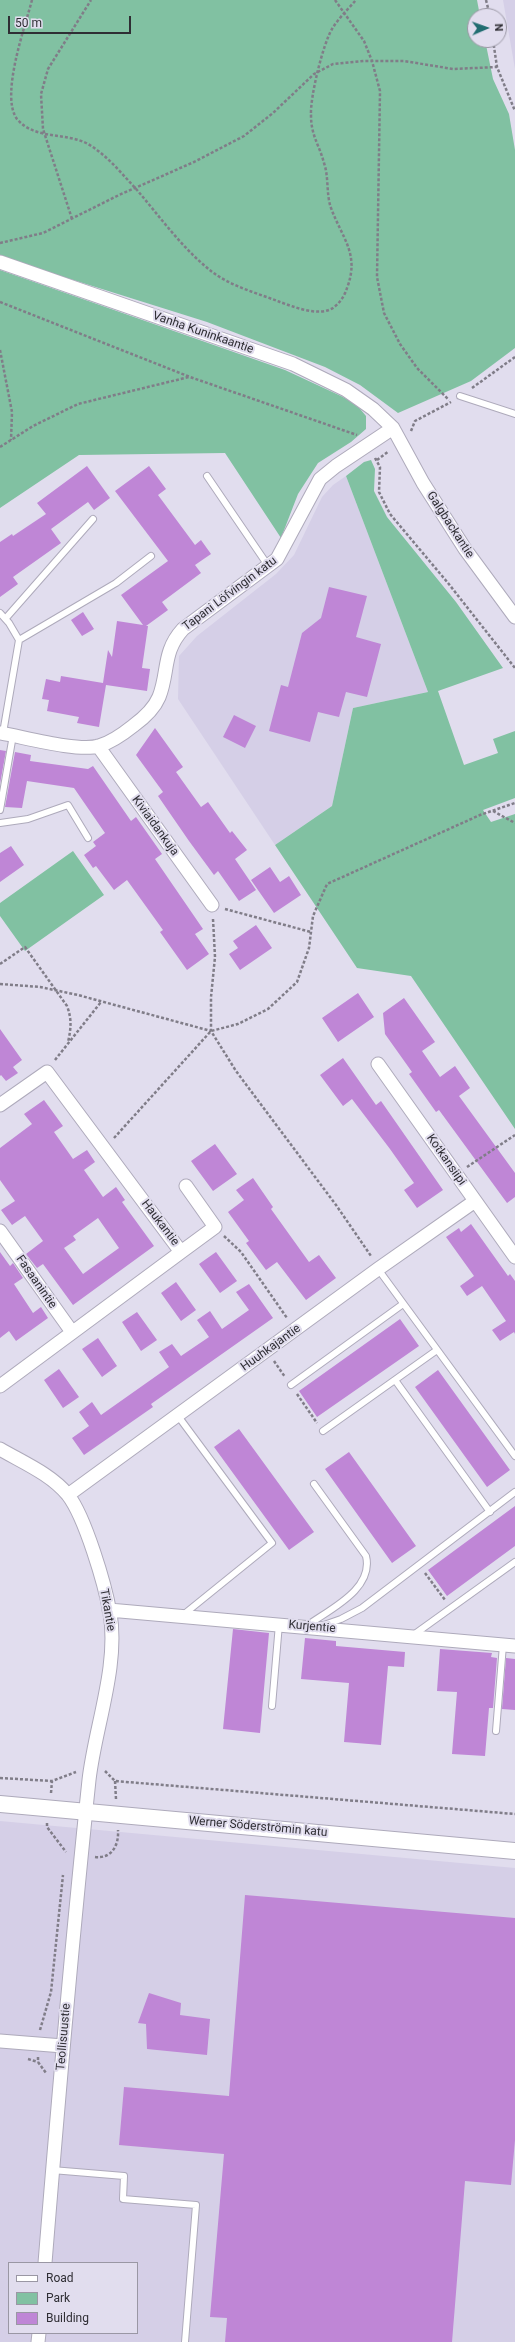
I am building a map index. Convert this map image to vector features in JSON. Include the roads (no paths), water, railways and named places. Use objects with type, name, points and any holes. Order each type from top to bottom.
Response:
[{"type":"street","name":"Vanha Kuninkaantie","points":[[0,262],[293,364],[321,376],[356,396],[393,428]]},
{"type":"street","name":"Galgbackantie","points":[[393,428],[401,444],[465,549],[515,617]]},
{"type":"street","name":"Tapani Löfvingin katu","points":[[5,734],[74,746],[98,746],[119,737],[150,711],[159,696],[169,650],[175,638],[183,630],[269,567],[282,553],[305,505],[320,480],[393,428]]},
{"type":"street","name":"Kiviaidankuja","points":[[98,746],[212,905]]},
{"type":"street","name":"Kotkansiipi","points":[[378,1064],[515,1257]]},
{"type":"street","name":"Haukantie","points":[[0,1105],[47,1072],[181,1252],[0,1386]]},
{"type":"street","points":[[181,1252],[215,1228],[186,1186]]},
{"type":"street","name":"Huuhkajantie","points":[[68,1495],[378,1269],[475,1201]]},
{"type":"street","name":"Fasaanintie","points":[[0,1231],[72,1332]]},
{"type":"street","name":"Tikantie","points":[[0,1449],[44,1475],[68,1495],[82,1524],[110,1610],[112,1645],[90,1771],[86,1812]]},
{"type":"street","name":"Kurjentie","points":[[110,1610],[279,1624],[509,1646]]},
{"type":"street","name":"Werner Söderströmin katu","points":[[0,1804],[515,1851]]},
{"type":"street","name":"Teollisuustie","points":[[45,2262],[63,2046],[86,1812]]},
{"type":"street","points":[[0,2041],[63,2046]]},
{"type":"lane","points":[[460,396],[515,414]]},
{"type":"lane","points":[[207,476],[269,567]]},
{"type":"lane","points":[[6,618],[93,520]]},
{"type":"lane","points":[[19,640],[116,583],[151,556]]},
{"type":"lane","points":[[0,613],[6,618],[19,640],[5,734],[0,810]]},
{"type":"lane","points":[[0,823],[28,819],[68,805],[88,838]]},
{"type":"lane","points":[[378,1269],[515,1456]]},
{"type":"lane","points":[[291,1385],[403,1304]]},
{"type":"lane","points":[[323,1431],[437,1350]]},
{"type":"lane","points":[[395,1380],[490,1512]]},
{"type":"lane","points":[[178,1416],[272,1543],[181,1617]]},
{"type":"lane","points":[[311,1627],[359,1586],[366,1576],[368,1566],[366,1556],[314,1484]]},
{"type":"lane","points":[[311,1627],[341,1619],[362,1608],[420,1566],[515,1492]]},
{"type":"lane","points":[[410,1637],[515,1562]]},
{"type":"lane","points":[[272,1706],[279,1624]]},
{"type":"lane","points":[[496,1730],[509,1646]]},
{"type":"lane","points":[[52,2170],[124,2176],[123,2199],[196,2205],[185,2342]]}]
